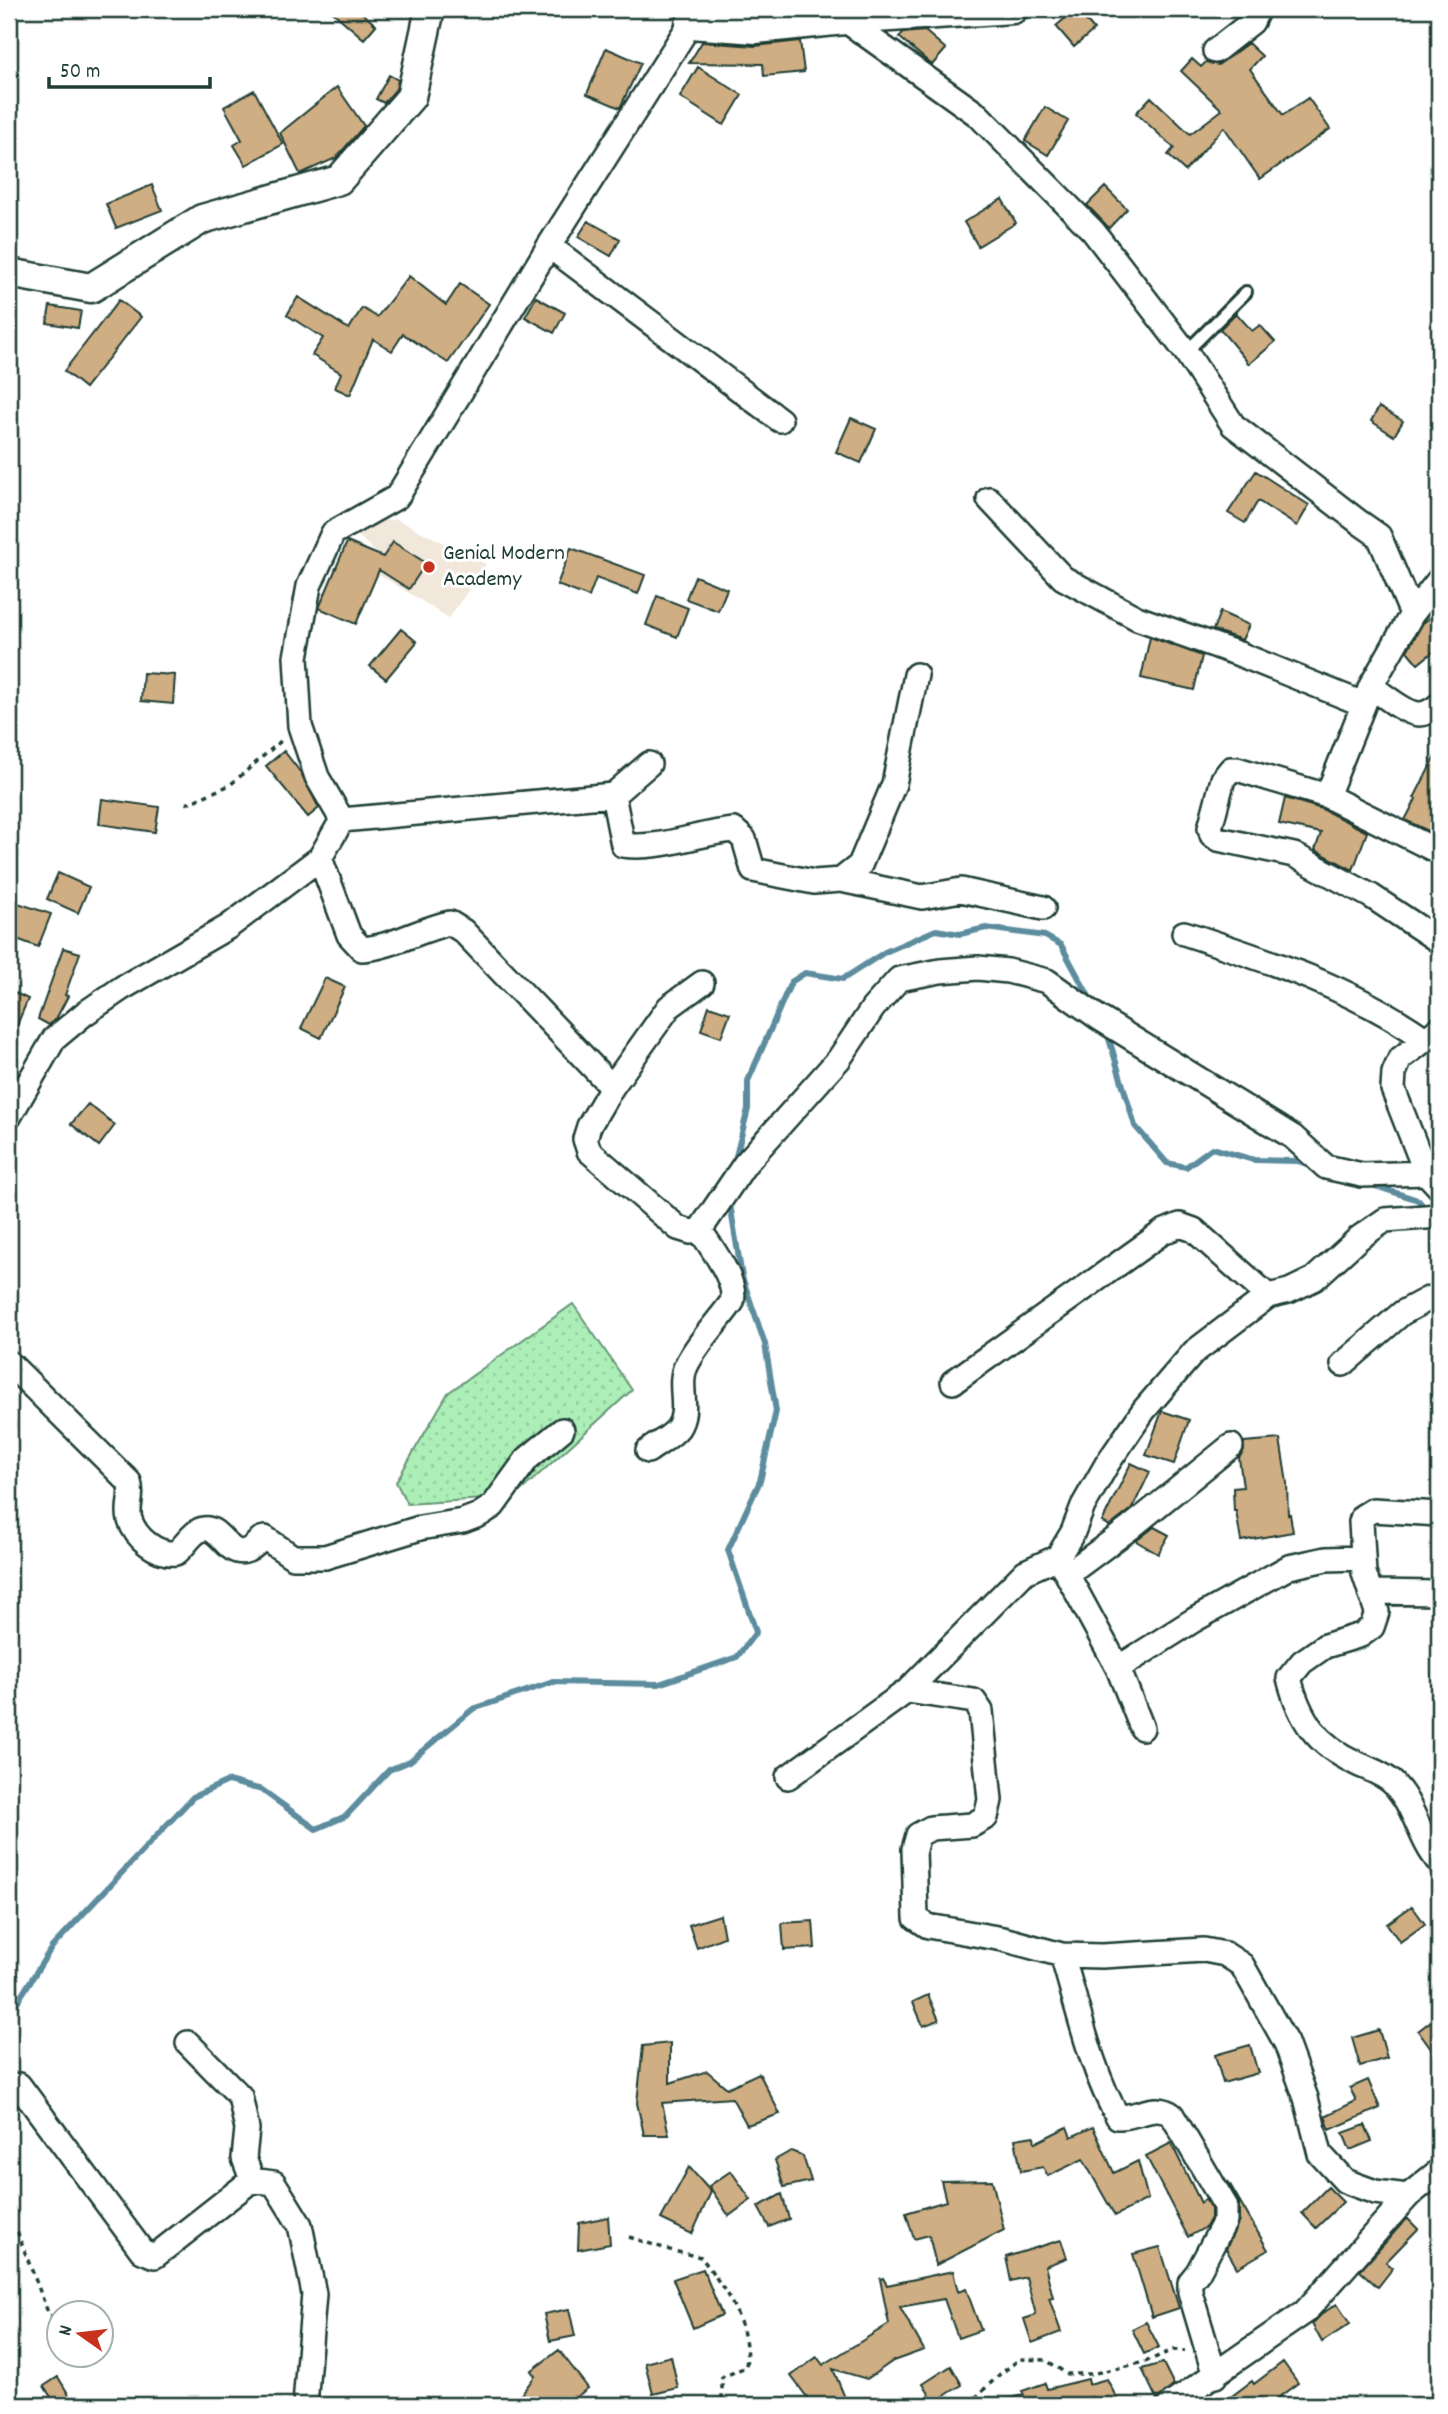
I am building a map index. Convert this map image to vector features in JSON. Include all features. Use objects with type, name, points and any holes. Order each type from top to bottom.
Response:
[{"type":"street","points":[[9,273],[91,288],[202,219],[339,180],[411,97],[430,9]]},
{"type":"street","points":[[342,820],[317,776],[300,726],[296,657],[309,586],[333,533],[397,497],[549,246],[694,17],[756,29],[1013,9]]},
{"type":"street","points":[[1215,51],[1252,22],[1258,9]]},
{"type":"street","points":[[845,20],[978,115],[1093,231],[1186,352],[1233,425],[1379,536],[1412,614]]},
{"type":"street","points":[[549,246],[780,420]]},
{"type":"street","points":[[989,499],[1063,578],[1137,618],[1367,695],[1418,715],[1428,713],[1439,705]]},
{"type":"street","points":[[1327,796],[1367,695],[1412,614],[1439,580]]},
{"type":"street","points":[[841,880],[860,865],[894,784],[916,674]]},
{"type":"street","points":[[342,820],[613,795],[649,764]]},
{"type":"street","points":[[1439,852],[1327,796],[1237,769],[1231,769],[1223,779],[1210,828],[1212,835],[1218,839],[1294,855],[1371,896],[1439,941]]},
{"type":"street","points":[[613,795],[623,845],[635,847],[734,830],[744,839],[753,870],[814,882],[841,880],[922,897],[961,890],[1043,908]]},
{"type":"street","points":[[9,1116],[54,1040],[74,1022],[122,988],[228,927],[320,858],[342,820]]},
{"type":"street","points":[[320,858],[349,935],[362,949],[380,948],[434,926],[450,923],[463,931],[612,1087]]},
{"type":"street","points":[[702,983],[669,1007],[612,1087],[589,1126],[585,1139],[589,1151],[678,1228],[691,1233],[700,1230],[745,1164],[839,1059],[873,1008],[900,979],[965,969],[1008,971],[1047,981],[1109,1024],[1293,1137],[1326,1167],[1362,1175],[1433,1180],[1393,1089],[1394,1073],[1400,1059],[1432,1034],[1271,961],[1184,933]]},
{"type":"street","points":[[1142,1728],[1118,1668],[1063,1566],[1083,1506],[1107,1464],[1144,1410],[1194,1352],[1268,1296],[1289,1291],[1314,1279],[1359,1238],[1385,1220],[1439,1216]]},
{"type":"street","points":[[953,1382],[1163,1232],[1180,1225],[1194,1230],[1268,1296]]},
{"type":"street","points":[[648,1451],[677,1430],[682,1421],[684,1410],[681,1384],[686,1364],[732,1302],[735,1293],[732,1282],[700,1230]]},
{"type":"street","points":[[1343,1364],[1402,1313],[1430,1298],[1439,1301]]},
{"type":"street","points":[[9,1363],[128,1482],[132,1492],[130,1521],[144,1541],[156,1550],[168,1554],[176,1553],[198,1531],[204,1529],[212,1530],[232,1549],[240,1552],[247,1551],[265,1538],[293,1557],[325,1557],[420,1528],[463,1521],[493,1506],[527,1459],[562,1430]]},
{"type":"street","points":[[788,1777],[907,1691],[1025,1572],[1063,1566],[1130,1528],[1231,1446]]},
{"type":"street","points":[[1439,1514],[1367,1512],[1361,1522],[1362,1558],[1377,1612],[1372,1627],[1361,1634],[1325,1647],[1302,1662],[1289,1678],[1296,1705],[1321,1742],[1392,1782],[1404,1796],[1431,1852],[1439,1862]]},
{"type":"street","points":[[1118,1668],[1194,1620],[1289,1567],[1326,1559],[1362,1558]]},
{"type":"street","points":[[1370,1592],[1439,1593]]},
{"type":"street","points":[[907,1691],[974,1701],[981,1711],[990,1800],[986,1817],[972,1825],[931,1828],[918,1835],[914,1849],[916,1919],[928,1926],[1003,1940],[1062,1955],[1102,1956],[1204,1950],[1225,1954],[1242,1965],[1286,2043],[1306,2098],[1320,2154],[1345,2181],[1375,2192],[1408,2196]]},
{"type":"street","points":[[1062,1955],[1110,2105],[1118,2117],[1128,2118],[1154,2110],[1165,2110],[1172,2115],[1225,2205],[1225,2221],[1190,2282],[1190,2292],[1211,2365]]},
{"type":"street","points":[[188,2043],[240,2096],[247,2129],[244,2158],[251,2180]]},
{"type":"street","points":[[19,2085],[142,2251],[155,2256],[251,2180],[274,2183],[300,2225],[314,2294],[305,2405]]},
{"type":"street","points":[[1170,2405],[1211,2365],[1305,2312],[1408,2196],[1439,2171]]},
{"type":"lane","points":[[1186,352],[1246,292]]},
{"type":"path","points":[[186,804],[230,785],[300,726]]},
{"type":"path","points":[[9,2231],[16,2229],[46,2307]]},
{"type":"path","points":[[629,2237],[673,2251],[701,2256],[739,2315],[748,2353],[746,2367],[722,2376],[722,2405]]},
{"type":"path","points":[[968,2405],[1020,2359],[1046,2360],[1067,2374],[1091,2374],[1145,2362],[1173,2350],[1211,2365]]},
{"type":"shaded area","name":"Genial Modern Academy","points":[[396,519],[486,564],[449,618],[374,571],[380,556],[353,531],[369,523]]},
{"type":"green space","points":[[573,1304],[632,1390],[514,1497],[407,1504],[396,1482],[448,1393]]},
{"type":"building","points":[[329,9],[357,9],[376,25],[364,39]]},
{"type":"building","points":[[1076,9],[1094,30],[1074,47],[1056,26]]},
{"type":"building","points":[[925,31],[946,49],[932,65],[899,37],[903,33]]},
{"type":"building","points":[[800,41],[804,72],[764,76],[763,64],[689,63],[702,42],[755,46]]},
{"type":"building","points":[[1248,43],[1262,56],[1250,69],[1283,115],[1308,98],[1330,129],[1260,179],[1224,127],[1185,171],[1168,155],[1174,148],[1136,113],[1151,97],[1190,134],[1222,110],[1181,71],[1192,59],[1201,67],[1206,62],[1218,65]]},
{"type":"building","points":[[606,48],[641,63],[620,108],[587,94]]},
{"type":"building","points":[[698,67],[742,95],[724,125],[680,97]]},
{"type":"building","points":[[389,75],[398,80],[396,89],[384,103],[376,99]]},
{"type":"building","points":[[337,87],[364,126],[336,158],[300,174],[280,133]]},
{"type":"building","points":[[254,90],[283,144],[246,165],[234,145],[242,140],[224,107]]},
{"type":"building","points":[[1045,107],[1068,121],[1048,155],[1025,141]]},
{"type":"building","points":[[152,185],[162,210],[116,228],[106,204]]},
{"type":"building","points":[[1105,187],[1127,209],[1109,228],[1087,205]]},
{"type":"building","points":[[1002,199],[1016,223],[978,246],[964,222]]},
{"type":"building","points":[[588,221],[620,239],[611,256],[578,237]]},
{"type":"building","points":[[409,276],[446,305],[460,284],[489,304],[448,363],[403,334],[392,351],[373,339],[350,395],[335,388],[341,373],[312,355],[323,338],[287,315],[298,297],[349,329],[362,308],[377,317]]},
{"type":"building","points":[[536,297],[565,313],[554,333],[525,317]]},
{"type":"building","points":[[119,300],[141,317],[85,388],[64,371]]},
{"type":"building","points":[[50,306],[81,311],[78,328],[47,323]]},
{"type":"building","points":[[1236,313],[1252,331],[1260,325],[1275,342],[1249,364],[1220,329]]},
{"type":"building","points":[[1379,407],[1403,421],[1394,436],[1371,421]]},
{"type":"building","points":[[851,418],[876,429],[861,463],[836,452]]},
{"type":"building","points":[[1256,471],[1309,505],[1297,526],[1258,501],[1245,523],[1228,513]]},
{"type":"building","points":[[347,542],[383,557],[393,542],[426,563],[409,589],[379,570],[356,624],[319,608]]},
{"type":"building","points":[[571,548],[645,575],[638,594],[596,578],[589,597],[557,585]]},
{"type":"building","points":[[695,576],[727,589],[718,611],[686,599]]},
{"type":"building","points":[[657,596],[688,608],[677,637],[646,625]]},
{"type":"building","points":[[1220,612],[1249,625],[1242,640],[1213,630]]},
{"type":"building","points":[[1431,617],[1439,628],[1439,647],[1418,664],[1407,651],[1423,623]]},
{"type":"building","points":[[401,629],[417,642],[386,679],[370,666]]},
{"type":"building","points":[[1150,637],[1202,656],[1194,690],[1141,678]]},
{"type":"building","points":[[143,673],[175,675],[173,704],[141,701]]},
{"type":"building","points":[[1439,749],[1439,832],[1437,835],[1405,820]]},
{"type":"building","points":[[284,751],[301,773],[319,808],[308,817],[266,766]]},
{"type":"building","points":[[1285,798],[1322,809],[1367,832],[1353,870],[1315,850],[1321,833],[1279,824]]},
{"type":"building","points":[[102,799],[159,807],[155,832],[99,824]]},
{"type":"building","points":[[58,873],[89,887],[78,913],[47,899]]},
{"type":"building","points":[[9,900],[51,914],[38,947],[9,936]]},
{"type":"building","points":[[63,948],[80,953],[65,995],[68,996],[56,1019],[49,1025],[38,1019]]},
{"type":"building","points":[[325,978],[345,987],[321,1038],[301,1028]]},
{"type":"building","points":[[9,990],[28,999],[9,1044]]},
{"type":"building","points":[[709,1006],[730,1013],[721,1037],[701,1030]]},
{"type":"building","points":[[88,1104],[115,1125],[99,1146],[71,1124]]},
{"type":"building","points":[[1162,1411],[1189,1420],[1174,1464],[1146,1455]]},
{"type":"building","points":[[1280,1439],[1287,1483],[1288,1515],[1290,1514],[1293,1532],[1241,1541],[1234,1511],[1233,1488],[1243,1487],[1239,1458],[1244,1450],[1244,1442]]},
{"type":"building","points":[[1131,1463],[1150,1472],[1132,1509],[1110,1526],[1102,1522]]},
{"type":"building","points":[[1154,1527],[1169,1535],[1158,1554],[1136,1541]]},
{"type":"building","points":[[1412,1906],[1425,1924],[1400,1942],[1387,1924]]},
{"type":"building","points":[[720,1915],[724,1937],[697,1948],[689,1925]]},
{"type":"building","points":[[813,1921],[815,1948],[784,1950],[782,1923]]},
{"type":"building","points":[[928,1995],[939,2020],[923,2026],[913,2002]]},
{"type":"building","points":[[1439,2015],[1439,2060],[1418,2031]]},
{"type":"building","points":[[1379,2030],[1387,2058],[1360,2066],[1352,2038]]},
{"type":"building","points":[[670,2043],[670,2083],[707,2071],[727,2088],[759,2073],[780,2114],[747,2125],[732,2098],[662,2103],[669,2135],[644,2135],[637,2103],[643,2046]]},
{"type":"building","points":[[1250,2045],[1258,2073],[1223,2083],[1215,2055]]},
{"type":"building","points":[[1368,2080],[1380,2108],[1330,2130],[1325,2116],[1356,2101],[1350,2088]]},
{"type":"building","points":[[1365,2125],[1372,2141],[1350,2150],[1343,2133]]},
{"type":"building","points":[[1067,2127],[1071,2137],[1093,2127],[1114,2173],[1138,2161],[1148,2199],[1115,2216],[1083,2159],[1048,2176],[1043,2167],[1021,2171],[1015,2139],[1034,2136],[1035,2143]]},
{"type":"building","points":[[1171,2143],[1201,2203],[1205,2199],[1211,2209],[1211,2218],[1206,2227],[1188,2237],[1146,2156]]},
{"type":"building","points":[[791,2151],[803,2156],[811,2181],[784,2187],[775,2160]]},
{"type":"building","points":[[689,2167],[711,2192],[692,2234],[661,2219]]},
{"type":"building","points":[[731,2171],[751,2200],[729,2216],[709,2186]]},
{"type":"building","points":[[992,2180],[1004,2230],[936,2265],[929,2235],[914,2239],[906,2213],[946,2201],[941,2181]]},
{"type":"building","points":[[1228,2181],[1268,2250],[1237,2268],[1226,2249],[1239,2221],[1239,2204]]},
{"type":"building","points":[[1328,2187],[1343,2202],[1316,2228],[1302,2213]]},
{"type":"building","points":[[782,2194],[789,2219],[769,2227],[758,2207]]},
{"type":"building","points":[[608,2217],[610,2244],[578,2250],[579,2223]]},
{"type":"building","points":[[1407,2218],[1418,2229],[1386,2262],[1393,2268],[1378,2287],[1360,2271]]},
{"type":"building","points":[[1061,2240],[1067,2258],[1045,2266],[1053,2297],[1049,2298],[1061,2332],[1032,2343],[1024,2319],[1036,2315],[1026,2277],[1011,2281],[1006,2257]]},
{"type":"building","points":[[1160,2247],[1179,2308],[1152,2317],[1133,2254]]},
{"type":"building","points":[[703,2269],[722,2315],[693,2328],[673,2279]]},
{"type":"building","points":[[953,2271],[958,2292],[966,2289],[981,2330],[958,2338],[944,2299],[900,2307],[924,2350],[893,2361],[867,2379],[833,2369],[848,2405],[813,2405],[791,2376],[817,2357],[823,2365],[889,2324],[880,2279],[883,2278],[887,2285]]},
{"type":"building","points":[[1337,2304],[1350,2324],[1322,2342],[1312,2324]]},
{"type":"building","points":[[569,2309],[575,2336],[550,2341],[544,2314]]},
{"type":"building","points":[[1146,2322],[1159,2347],[1144,2354],[1132,2329]]},
{"type":"building","points":[[559,2350],[588,2388],[566,2405],[513,2405],[535,2376],[531,2371]]},
{"type":"building","points":[[671,2356],[678,2388],[653,2394],[645,2363]]},
{"type":"building","points":[[1283,2362],[1298,2383],[1268,2405],[1220,2405],[1252,2381],[1254,2384]]},
{"type":"building","points":[[1163,2363],[1174,2385],[1157,2400],[1142,2369]]},
{"type":"building","points":[[951,2366],[962,2385],[934,2402],[923,2384]]},
{"type":"building","points":[[58,2377],[75,2405],[56,2405],[44,2386]]},
{"type":"building","points":[[1088,2379],[1089,2384],[1107,2379],[1120,2405],[1096,2405],[1092,2397],[1057,2405],[1007,2405],[1006,2399],[1024,2395],[1022,2391],[1045,2383],[1047,2389]]},
{"type":"waterway","points":[[734,1164],[748,1109],[748,1081],[791,982],[805,973],[843,979],[885,952],[936,930],[960,934],[986,928],[1045,936],[1061,945],[1093,1004]]},
{"type":"waterway","points":[[1107,1032],[1135,1126],[1167,1163],[1186,1167],[1212,1148],[1254,1160],[1298,1161],[1312,1166]]},
{"type":"waterway","points":[[1369,1184],[1418,1200],[1425,1208],[1429,1208]]},
{"type":"waterway","points":[[9,2015],[52,1947],[193,1797],[228,1781],[262,1790],[316,1829],[346,1816],[389,1770],[410,1761],[473,1709],[553,1682],[659,1684],[737,1657],[756,1632],[728,1550],[760,1481],[776,1411],[765,1344],[742,1277],[729,1198]]},
{"type":"place","name":"Genial Modern Academy","points":[[429,567]]}]
